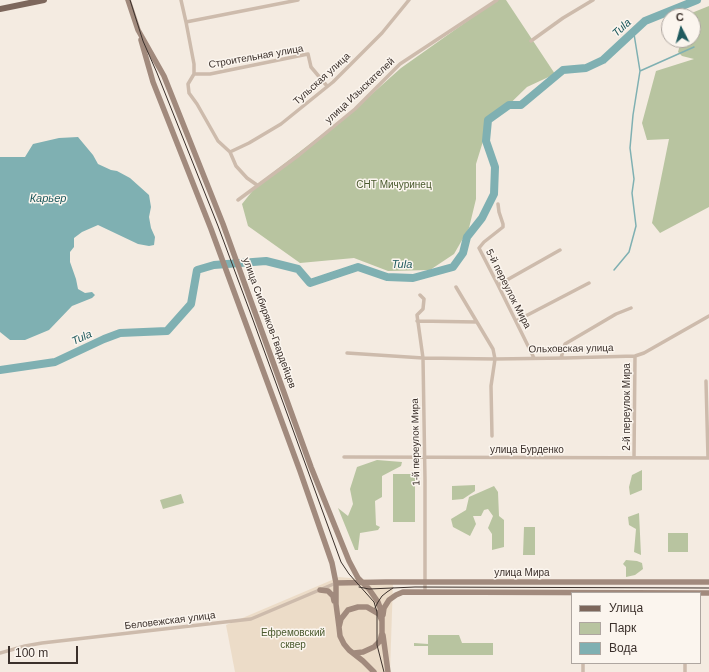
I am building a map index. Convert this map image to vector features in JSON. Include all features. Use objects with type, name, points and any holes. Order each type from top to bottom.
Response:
[{"type":"main road","points":[[0,9],[44,0]]},
{"type":"main road","name":"улица Сибиряков-Гвардейцев","points":[[128,0],[153,82],[246,322],[332,563],[336,583],[336,604],[339,627]]},
{"type":"main road","name":"улица Сибиряков-Гвардейцев","points":[[138,30],[164,76],[223,224],[311,467],[351,566],[358,578],[373,594],[379,605],[382,621]]},
{"type":"main road","name":"улица Мира","points":[[336,583],[709,582]]},
{"type":"main road","points":[[320,590],[328,591],[333,596],[336,604]]},
{"type":"main road","points":[[388,672],[382,633],[384,608],[389,600],[403,592],[425,592]]},
{"type":"main road","name":"улица Мира","points":[[425,592],[571,593]]},
{"type":"main road","points":[[374,672],[344,644],[340,636],[339,627],[341,618],[348,610],[358,607],[367,607],[377,612],[382,621]]},
{"type":"main road","points":[[354,653],[363,652],[374,647],[380,641],[382,633]]},
{"type":"street","points":[[181,0],[194,64],[194,74],[188,84],[189,93],[218,141],[230,152],[236,166],[247,178],[257,185]]},
{"type":"street","points":[[186,22],[298,0]]},
{"type":"street","name":"Тульская улица","points":[[230,152],[282,124],[327,86],[382,33],[409,0]]},
{"type":"street","name":"улица Изыскателей","points":[[238,200],[299,155],[355,109],[400,64],[497,0]]},
{"type":"street","points":[[531,41],[563,18],[593,0]]},
{"type":"street","name":"Строительная улица","points":[[194,74],[210,74],[308,54],[311,67],[327,86]]},
{"type":"street","name":"5-й переулок Мира","points":[[498,204],[503,227],[484,242],[479,248],[534,358]]},
{"type":"street","points":[[498,285],[560,250]]},
{"type":"street","points":[[516,321],[589,283]]},
{"type":"street","points":[[456,287],[493,350],[494,359],[491,386],[492,436]]},
{"type":"street","name":"1-й переулок Мира","points":[[420,295],[424,300],[423,309],[418,316],[418,321],[423,358],[425,592]]},
{"type":"street","points":[[561,358],[566,344],[616,314],[631,308]]},
{"type":"street","name":"Ольховская улица","points":[[347,353],[423,358],[494,359],[635,356],[644,353],[709,316]]},
{"type":"street","points":[[418,321],[477,322]]},
{"type":"street","name":"2-й переулок Мира","points":[[634,458],[635,356]]},
{"type":"street","points":[[706,381],[708,458]]},
{"type":"street","name":"улица Бурденко","points":[[344,457],[708,458]]},
{"type":"street","name":"Беловежская улица","points":[[0,653],[25,646],[251,619],[336,583]]},
{"type":"green space","name":"СНТ Мичуринец","points":[[497,0],[506,0],[555,74],[527,87],[488,125],[476,164],[476,199],[469,228],[454,254],[430,270],[388,271],[354,258],[300,263],[248,226],[242,204],[258,184],[355,109],[401,68]]},
{"type":"green space","points":[[709,6],[709,207],[660,233],[652,223],[669,139],[647,140],[642,123],[656,71],[694,59],[682,56],[678,52],[679,48],[701,48],[701,9]]},
{"type":"green space","points":[[377,460],[402,462],[401,466],[382,476],[382,497],[375,501],[376,525],[380,527],[378,530],[360,533],[358,550],[355,550],[338,508],[348,516],[353,504],[350,489],[357,467]]},
{"type":"green space","points":[[642,470],[642,490],[630,495],[629,487],[632,475]]},
{"type":"green space","points":[[393,474],[415,474],[415,522],[393,522]]},
{"type":"green space","points":[[475,485],[475,491],[463,499],[452,500],[452,486]]},
{"type":"green space","points":[[494,486],[498,492],[499,516],[504,520],[504,547],[492,550],[492,534],[488,528],[493,516],[488,509],[484,510],[481,516],[473,516],[476,524],[470,536],[453,527],[451,519],[466,510],[469,497]]},
{"type":"green space","points":[[181,494],[184,503],[163,509],[160,500]]},
{"type":"green space","points":[[639,513],[641,555],[634,552],[636,529],[629,525],[628,517]]},
{"type":"green space","points":[[524,527],[535,527],[535,555],[523,555]]},
{"type":"green space","points":[[668,533],[688,533],[688,552],[668,552]]},
{"type":"green space","points":[[626,560],[642,563],[643,569],[635,575],[626,577],[626,567],[623,564]]},
{"type":"green space","points":[[428,635],[459,635],[462,643],[493,643],[493,655],[428,655],[428,646],[414,646],[414,643],[428,644]]},
{"type":"shaded area","points":[[339,577],[393,582],[390,672],[235,672],[226,625]]},
{"type":"water","name":"Карьер","points":[[78,137],[93,155],[98,164],[117,171],[130,178],[149,195],[151,207],[149,217],[151,228],[155,237],[154,245],[149,246],[138,244],[98,225],[82,232],[74,238],[74,247],[70,252],[70,262],[78,289],[85,293],[92,292],[95,295],[92,298],[72,306],[49,330],[25,340],[10,340],[0,332],[0,157],[25,157],[33,144],[59,138]]},
{"type":"waterway","name":"Tula","points":[[0,370],[55,362],[120,333],[167,331],[191,304],[197,270],[214,265],[266,261],[298,269],[310,283],[358,267],[387,277],[413,278],[453,267],[463,253],[467,237],[482,218],[494,194],[495,167],[486,141],[488,120],[509,105],[521,105],[563,70],[586,68],[603,60],[645,21],[697,0]]},
{"type":"waterway","points":[[614,270],[629,252],[636,226],[632,193],[634,179],[630,148],[633,115],[640,71],[634,34],[645,21]]},
{"type":"waterway","points":[[640,71],[692,48]]},
{"type":"tram line","points":[[130,0],[143,41],[218,226],[341,562],[349,574],[374,602],[377,612],[377,645],[384,672]]},
{"type":"tram line","points":[[359,587],[369,589],[415,587],[709,588]]},
{"type":"tram line","points":[[375,608],[382,596],[393,588]]},
{"type":"park label","name":"Ефремовский сквер","points":[[293,638]]}]
